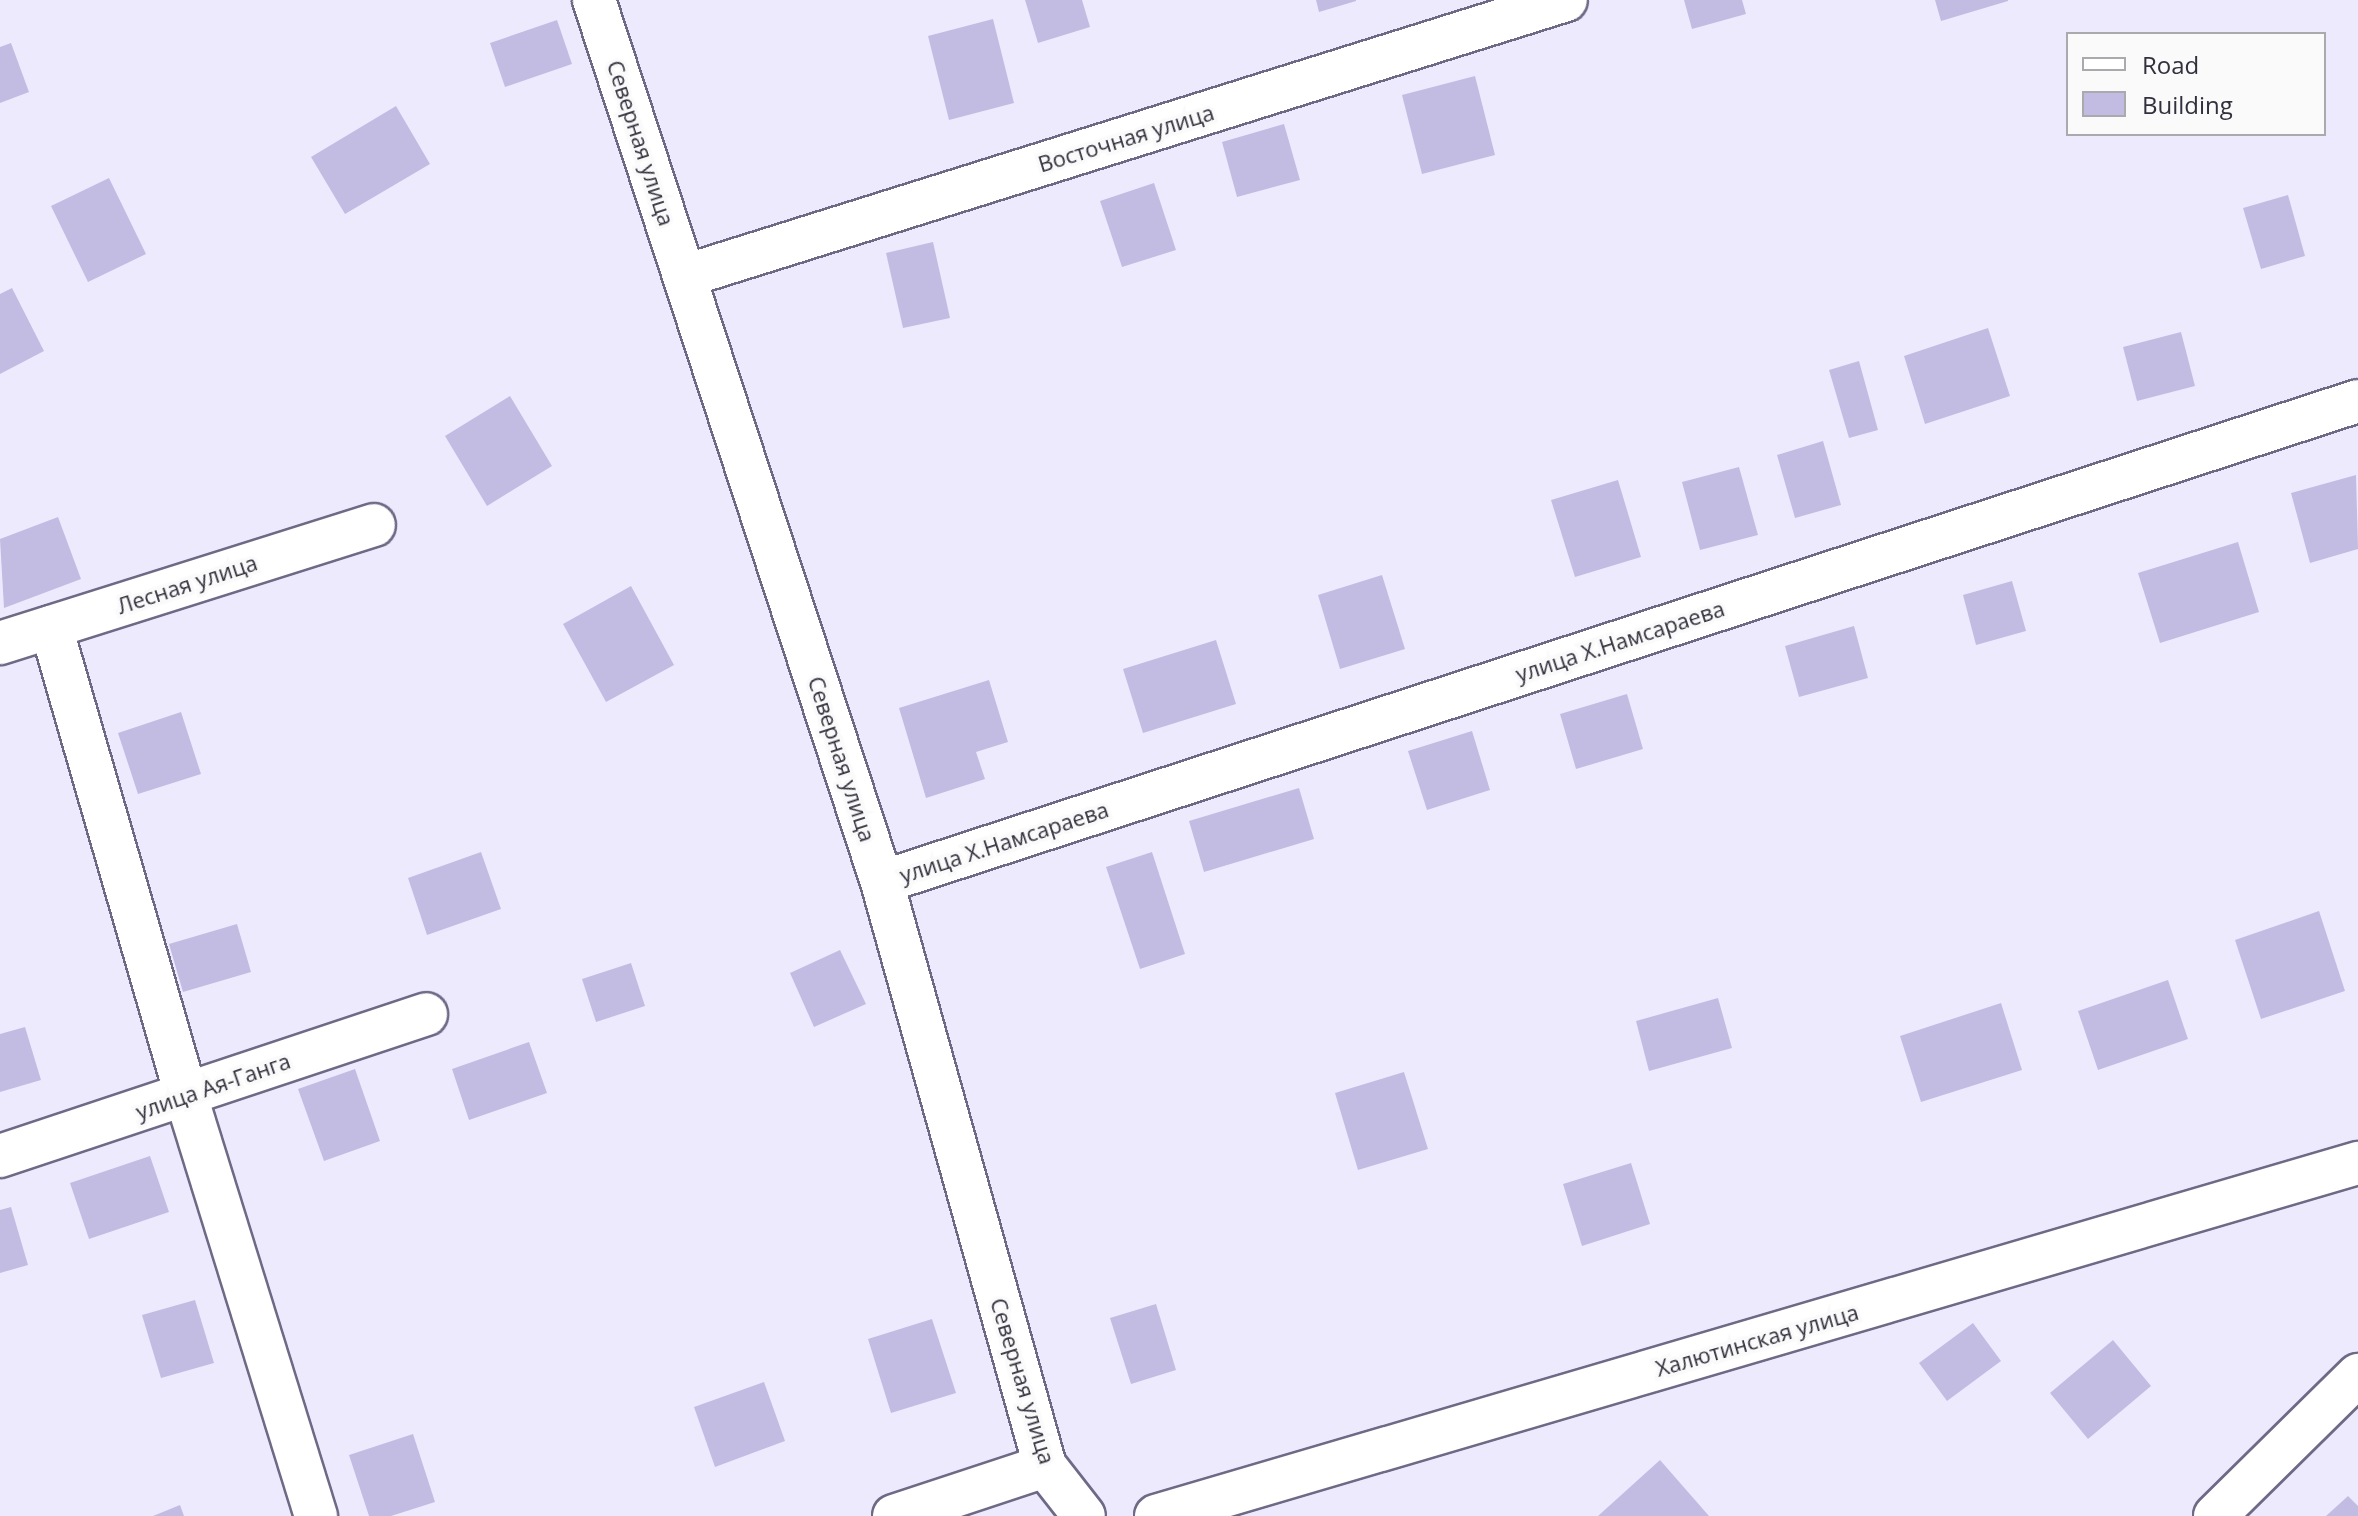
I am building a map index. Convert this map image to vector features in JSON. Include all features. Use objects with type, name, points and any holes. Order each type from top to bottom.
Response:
[{"type":"street","name":"Северная улица","points":[[594,0],[882,882],[1045,1466],[1084,1516]]},
{"type":"street","name":"Восточная улица","points":[[685,276],[1566,0]]},
{"type":"street","name":"улица Х.Намсараева","points":[[882,882],[2358,401]]},
{"type":"street","name":"Лесная улица","points":[[0,643],[374,525]]},
{"type":"street","points":[[51,627],[186,1096],[316,1516]]},
{"type":"street","name":"улица Ая-Ганга","points":[[0,1156],[426,1014]]},
{"type":"street","name":"Халютинская улица","points":[[1156,1516],[2358,1163]]},
{"type":"street","points":[[2215,1516],[2358,1375]]},
{"type":"street","points":[[894,1516],[1045,1466]]},
{"type":"building","points":[[1025,0],[1082,0],[1090,27],[1038,43]]},
{"type":"building","points":[[1316,0],[1356,0],[1356,1],[1319,12]]},
{"type":"building","points":[[1684,0],[1742,0],[1746,14],[1692,29]]},
{"type":"building","points":[[1935,0],[2008,0],[2008,1],[1941,21]]},
{"type":"building","points":[[993,19],[1014,103],[949,120],[928,36]]},
{"type":"building","points":[[557,20],[572,64],[505,87],[490,43]]},
{"type":"building","points":[[11,43],[29,92],[0,103],[0,47]]},
{"type":"building","points":[[1475,76],[1495,155],[1422,174],[1402,95]]},
{"type":"building","points":[[396,106],[430,164],[345,214],[311,157]]},
{"type":"building","points":[[1284,124],[1300,180],[1237,197],[1222,142]]},
{"type":"building","points":[[109,178],[146,254],[88,282],[51,206]]},
{"type":"building","points":[[1154,183],[1176,250],[1122,267],[1100,201]]},
{"type":"building","points":[[2288,195],[2305,256],[2261,269],[2243,208]]},
{"type":"building","points":[[933,242],[950,318],[903,328],[886,253]]},
{"type":"building","points":[[12,288],[44,351],[0,374],[0,294]]},
{"type":"building","points":[[1988,328],[2010,396],[1925,424],[1904,356]]},
{"type":"building","points":[[2181,332],[2195,386],[2137,401],[2123,347]]},
{"type":"building","points":[[1859,361],[1878,430],[1849,438],[1829,370]]},
{"type":"building","points":[[510,396],[552,466],[487,506],[445,436]]},
{"type":"building","points":[[1823,441],[1841,505],[1795,518],[1777,455]]},
{"type":"building","points":[[1739,467],[1758,535],[1700,550],[1682,482]]},
{"type":"building","points":[[2356,475],[2358,549],[2310,563],[2291,493]]},
{"type":"building","points":[[1618,480],[1641,557],[1575,577],[1551,500]]},
{"type":"building","points":[[58,517],[81,579],[4,608],[0,539]]},
{"type":"building","points":[[2238,542],[2259,612],[2160,643],[2138,573]]},
{"type":"building","points":[[1382,575],[1405,649],[1340,669],[1318,595]]},
{"type":"building","points":[[2012,581],[2026,631],[1976,645],[1963,595]]},
{"type":"building","points":[[631,586],[674,665],[606,702],[563,624]]},
{"type":"building","points":[[1854,626],[1868,678],[1799,697],[1785,646]]},
{"type":"building","points":[[1216,640],[1236,704],[1143,733],[1123,669]]},
{"type":"building","points":[[989,680],[1008,742],[976,752],[985,779],[926,798],[899,708]]},
{"type":"building","points":[[1627,694],[1643,749],[1576,769],[1560,714]]},
{"type":"building","points":[[181,712],[201,774],[138,794],[118,733]]},
{"type":"building","points":[[1472,731],[1490,790],[1427,810],[1408,751]]},
{"type":"building","points":[[1299,788],[1314,839],[1204,872],[1189,821]]},
{"type":"building","points":[[481,852],[501,909],[427,935],[408,878]]},
{"type":"building","points":[[1152,852],[1185,954],[1140,969],[1106,867]]},
{"type":"building","points":[[2319,911],[2345,991],[2261,1019],[2235,940]]},
{"type":"building","points":[[237,924],[251,972],[183,992],[169,944]]},
{"type":"building","points":[[840,950],[866,1004],[814,1027],[790,973]]},
{"type":"building","points":[[631,963],[645,1006],[596,1022],[582,979]]},
{"type":"building","points":[[2168,980],[2188,1039],[2098,1070],[2078,1011]]},
{"type":"building","points":[[1718,998],[1732,1048],[1649,1071],[1636,1021]]},
{"type":"building","points":[[2001,1003],[2022,1070],[1921,1102],[1900,1036]]},
{"type":"building","points":[[25,1027],[41,1080],[0,1092],[0,1034]]},
{"type":"building","points":[[529,1042],[547,1093],[469,1120],[452,1069]]},
{"type":"building","points":[[355,1069],[380,1141],[324,1161],[298,1089]]},
{"type":"building","points":[[1404,1072],[1428,1149],[1358,1170],[1335,1093]]},
{"type":"building","points":[[150,1156],[169,1212],[89,1239],[70,1183]]},
{"type":"building","points":[[1631,1163],[1650,1224],[1582,1246],[1563,1184]]},
{"type":"building","points":[[11,1207],[28,1265],[0,1273],[0,1210]]},
{"type":"building","points":[[195,1300],[214,1363],[161,1378],[142,1315]]},
{"type":"building","points":[[1156,1304],[1176,1370],[1131,1384],[1110,1318]]},
{"type":"building","points":[[932,1319],[956,1393],[891,1413],[868,1339]]},
{"type":"building","points":[[1973,1323],[2001,1361],[1947,1401],[1919,1363]]},
{"type":"building","points":[[2113,1340],[2151,1386],[2088,1439],[2050,1393]]},
{"type":"building","points":[[764,1382],[785,1441],[715,1467],[694,1407]]},
{"type":"building","points":[[413,1434],[435,1502],[391,1516],[369,1516],[349,1455]]},
{"type":"building","points":[[1660,1460],[1709,1516],[1598,1516]]},
{"type":"building","points":[[2348,1496],[2358,1506],[2358,1516],[2326,1516]]},
{"type":"building","points":[[180,1505],[184,1516],[153,1516]]}]
